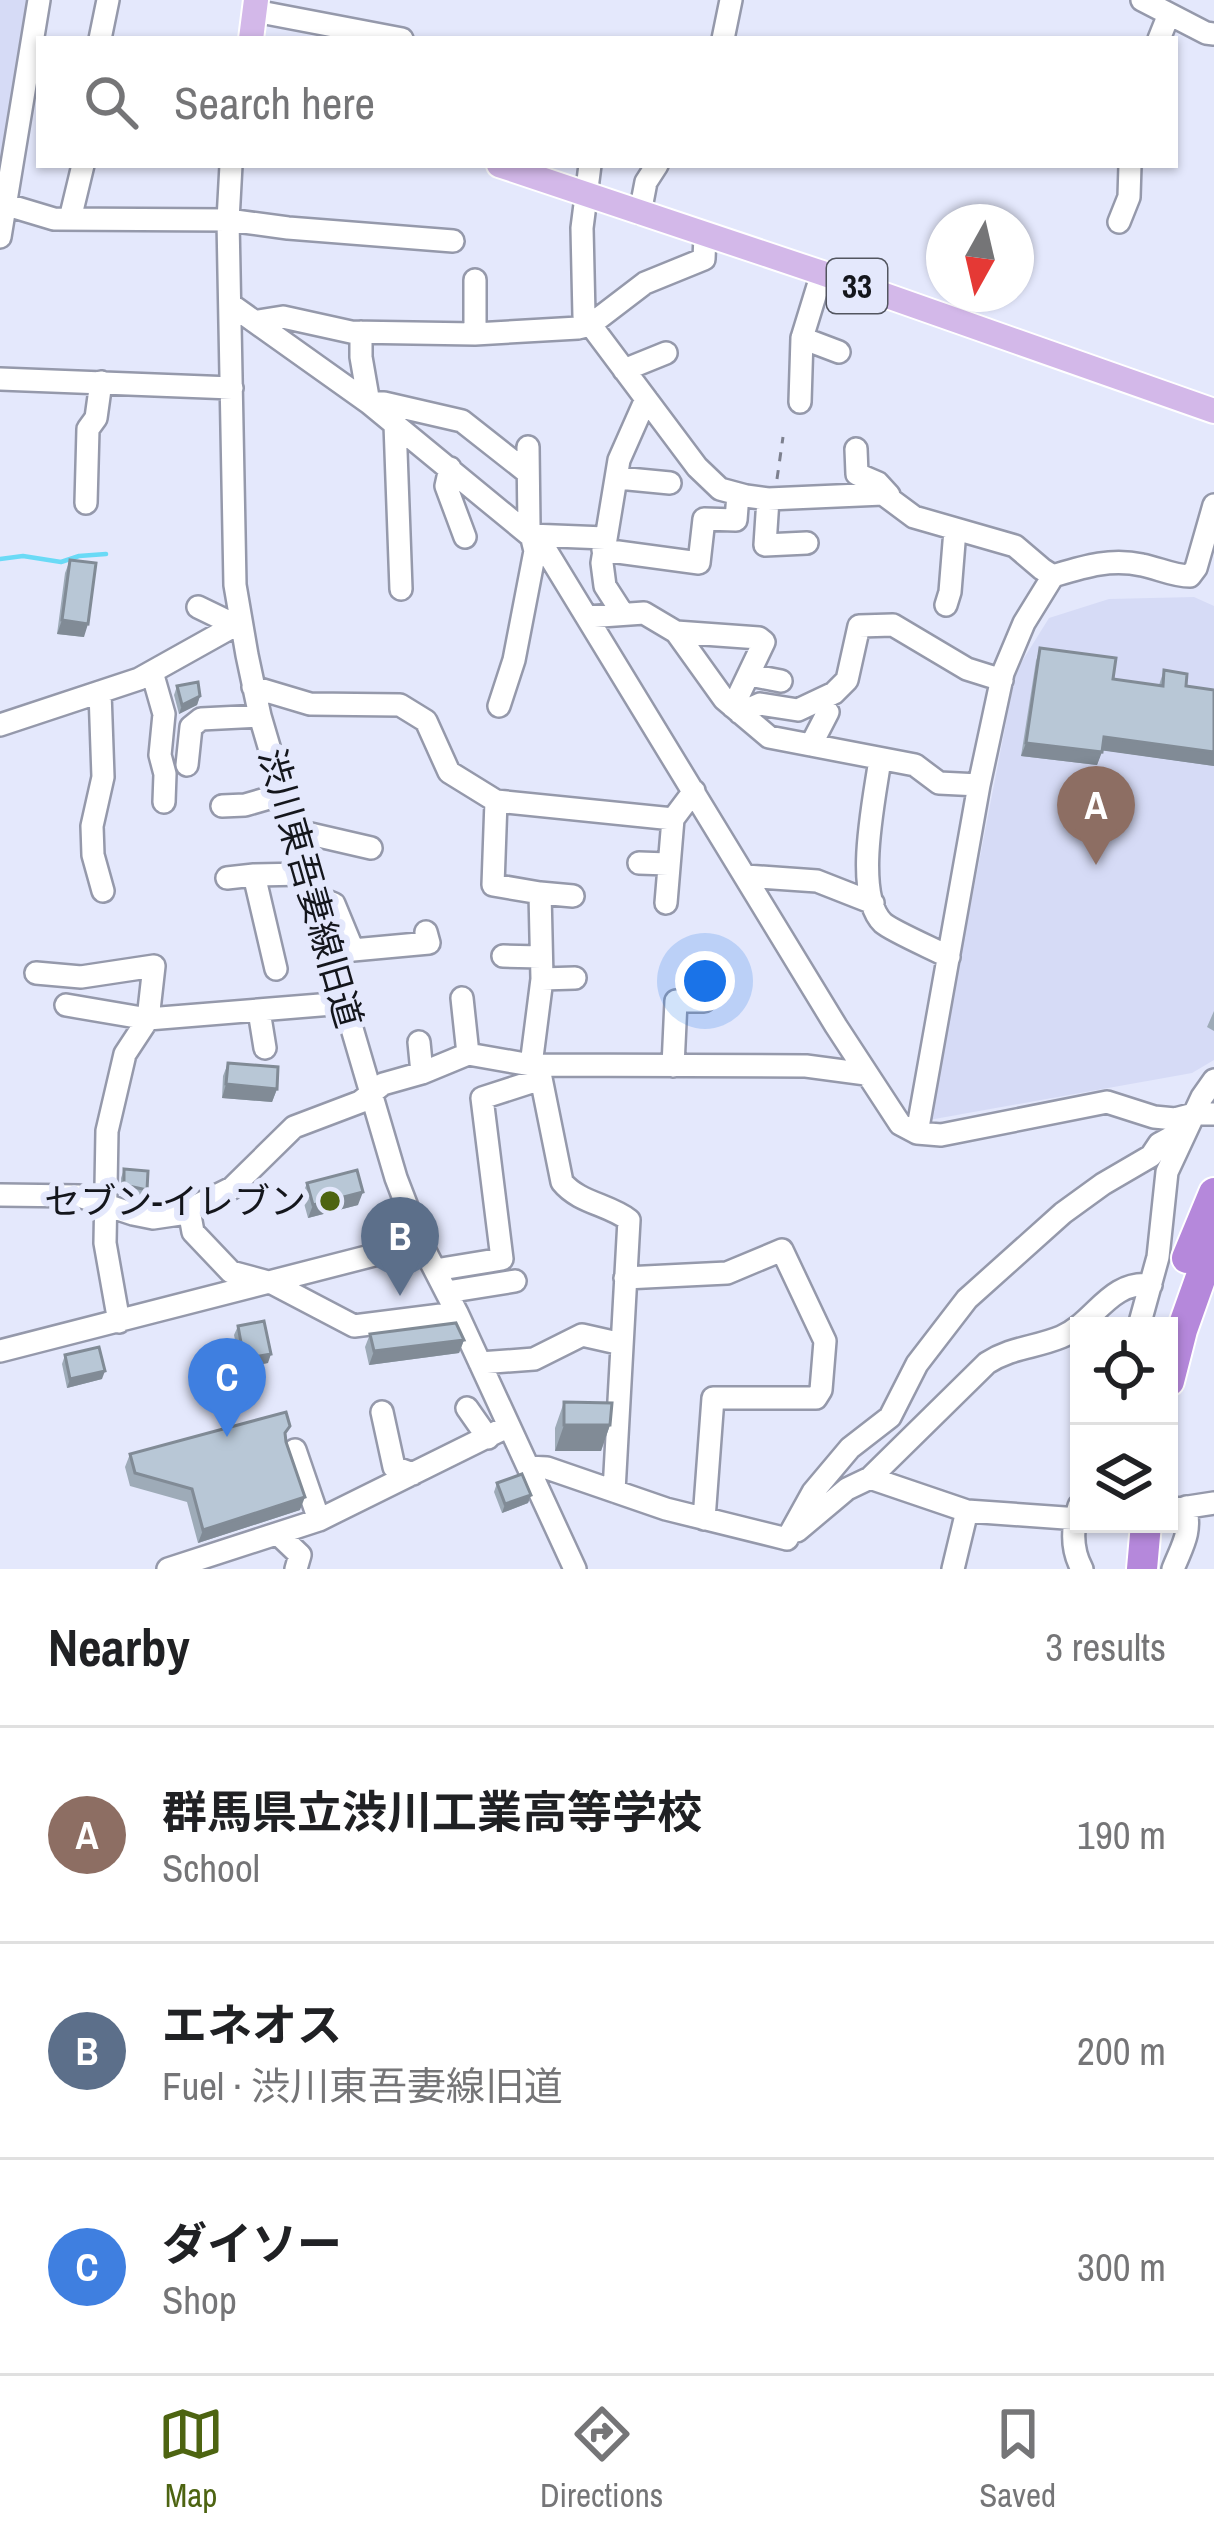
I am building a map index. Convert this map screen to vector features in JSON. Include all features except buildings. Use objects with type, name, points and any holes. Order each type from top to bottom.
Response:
[{"type":"highway","points":[[1166,1317],[1214,1193]]},
{"type":"highway","points":[[1178,1346],[1214,1240]]},
{"type":"highway","points":[[1124,1569],[1126,1533]]},
{"type":"highway","points":[[1142,1569],[1145,1533]]},
{"type":"main road","points":[[251,36],[255,6]]},
{"type":"main road","name":"33","points":[[507,168],[1214,411]]},
{"type":"street","points":[[0,237],[39,0]]},
{"type":"street","points":[[101,36],[108,0]]},
{"type":"street","points":[[725,36],[731,0]]},
{"type":"street","points":[[1142,0],[1214,34]]},
{"type":"street","points":[[255,6],[389,36]]},
{"type":"street","points":[[1160,36],[1169,14]]},
{"type":"street","points":[[70,219],[82,168]]},
{"type":"street","name":"渋川東吾妻線旧道","points":[[231,168],[235,585],[260,716],[396,1178],[421,1244],[575,1569]]},
{"type":"street","points":[[590,168],[582,228],[584,316],[697,467],[720,489],[771,499],[884,494],[914,518],[1015,546],[1053,576]]},
{"type":"street","points":[[1119,221],[1129,197],[1130,168]]},
{"type":"street","points":[[640,213],[645,171]]},
{"type":"street","points":[[4,204],[54,219],[228,220],[453,241]]},
{"type":"street","points":[[258,321],[283,317],[361,332],[475,334],[578,328],[590,325],[645,283],[704,259],[705,236]]},
{"type":"street","points":[[800,402],[802,338],[822,273]]},
{"type":"street","points":[[475,280],[475,334]]},
{"type":"street","points":[[230,304],[369,403],[544,547],[900,1124],[917,1133],[941,1136],[1107,1102],[1154,1117],[1207,1114]]},
{"type":"street","points":[[361,332],[369,403]]},
{"type":"street","points":[[802,338],[839,352]]},
{"type":"street","points":[[624,370],[666,353]]},
{"type":"street","points":[[0,379],[232,388]]},
{"type":"street","points":[[86,503],[88,430],[96,418],[101,382]]},
{"type":"street","points":[[623,614],[605,586],[604,544],[619,460],[646,399]]},
{"type":"street","points":[[369,403],[462,421],[528,473]]},
{"type":"street","points":[[395,424],[401,589]]},
{"type":"street","points":[[499,706],[514,660],[536,551],[530,535],[528,447]]},
{"type":"street","points":[[856,449],[857,474],[878,483],[897,505]]},
{"type":"street","points":[[450,468],[446,486],[465,537]]},
{"type":"street","points":[[618,478],[670,483]]},
{"type":"street","points":[[530,535],[700,563],[704,519],[736,520],[738,494]]},
{"type":"street","points":[[771,499],[765,545],[807,543]]},
{"type":"street","points":[[917,1133],[1001,680],[1024,623],[1053,576],[1112,561],[1190,576],[1214,505]]},
{"type":"street","points":[[946,605],[955,530]]},
{"type":"street","points":[[198,607],[229,622],[241,622]]},
{"type":"street","points":[[587,617],[644,614],[676,632],[724,699],[770,737],[915,765],[939,782],[979,785]]},
{"type":"street","points":[[0,724],[152,672],[241,622]]},
{"type":"street","points":[[737,710],[760,704],[798,710],[834,693],[847,680],[860,626],[893,625],[967,669],[1001,680]]},
{"type":"street","points":[[676,632],[764,642],[737,710]]},
{"type":"street","points":[[152,672],[164,714],[160,755],[164,802]]},
{"type":"street","points":[[750,675],[781,681]]},
{"type":"street","points":[[253,687],[310,704],[400,705],[426,721],[449,772],[496,801],[674,819]]},
{"type":"street","points":[[100,692],[103,777],[92,826],[93,855],[103,891]]},
{"type":"street","points":[[811,746],[828,712]]},
{"type":"street","points":[[187,765],[190,727],[201,719],[260,716]]},
{"type":"street","points":[[880,759],[868,841],[868,892],[882,922],[950,957]]},
{"type":"street","points":[[666,903],[674,819],[694,791]]},
{"type":"street","points":[[222,806],[283,794]]},
{"type":"street","points":[[496,801],[493,885],[572,896]]},
{"type":"street","points":[[293,830],[371,848]]},
{"type":"street","points":[[639,863],[668,864]]},
{"type":"street","points":[[254,875],[276,969]]},
{"type":"street","points":[[227,878],[254,875],[309,884],[334,904],[352,950],[429,943],[426,932]]},
{"type":"street","points":[[746,876],[817,881],[873,903]]},
{"type":"street","points":[[540,893],[542,968],[536,1072],[562,1181],[571,1193],[629,1220],[614,1491]]},
{"type":"street","points":[[503,956],[574,978]]},
{"type":"street","points":[[35,973],[81,977],[154,966],[148,1019],[125,1054],[107,1131],[104,1243],[118,1322]]},
{"type":"street","points":[[673,1066],[676,1001],[704,1001],[710,977]]},
{"type":"street","points":[[462,998],[468,1054]]},
{"type":"street","points":[[66,1005],[148,1019],[345,1003]]},
{"type":"street","points":[[259,1011],[265,1048]]},
{"type":"street","points":[[419,1042],[422,1073]]},
{"type":"street","points":[[0,1196],[79,1196],[133,1214],[166,1217],[232,1188],[295,1127],[371,1095],[383,1084],[468,1054],[536,1072],[806,1066],[866,1074]]},
{"type":"street","points":[[435,1270],[502,1259],[482,1098],[536,1072]]},
{"type":"street","points":[[1142,1317],[1157,1257],[1167,1172],[1181,1141],[1207,1114],[1214,1080]]},
{"type":"street","points":[[787,1539],[813,1492],[850,1448],[890,1417],[917,1364],[967,1299],[1103,1184],[1170,1138],[1181,1141]]},
{"type":"street","points":[[189,1210],[193,1232],[230,1272],[272,1283],[354,1326],[515,1281]]},
{"type":"street","points":[[0,1352],[421,1244]]},
{"type":"street","points":[[626,1278],[728,1273],[782,1250],[825,1341],[821,1390],[816,1398],[713,1398],[704,1519]]},
{"type":"street","points":[[787,1539],[847,1489],[870,1478],[987,1364],[1005,1352],[1065,1336],[1120,1289],[1151,1286]]},
{"type":"street","points":[[480,1364],[534,1359],[582,1335],[622,1344]]},
{"type":"street","points":[[467,1408],[488,1438]]},
{"type":"street","points":[[382,1412],[394,1467],[413,1474]]},
{"type":"street","points":[[168,1569],[218,1561],[319,1520],[509,1426]]},
{"type":"street","points":[[295,1450],[319,1520]]},
{"type":"street","points":[[528,1467],[547,1468],[704,1519],[787,1539]]},
{"type":"street","points":[[870,1478],[967,1511],[1070,1514]]},
{"type":"street","points":[[1178,1509],[1214,1503]]},
{"type":"street","points":[[953,1569],[967,1511]]},
{"type":"street","points":[[1173,1569],[1189,1524],[1178,1512]]},
{"type":"street","points":[[1075,1533],[1073,1548],[1082,1569]]},
{"type":"street","points":[[278,1534],[299,1555],[296,1569]]},
{"type":"path","points":[[771,499],[783,437]]},
{"type":"shaded area","points":[[0,0],[34,0],[0,197]]},
{"type":"shaded area","points":[[1194,597],[1214,606],[1214,1060],[1192,1073],[929,1120],[1016,671],[1049,618],[1109,599]]},
{"type":"waterway","points":[[0,559],[23,556],[61,562],[106,554]]},
{"type":"place","name":"群馬県立渋川工業高等学校","points":[[1096,865]]},
{"type":"place","name":"セブン-イレブン","points":[[330,1201]]},
{"type":"place","name":"エネオス","points":[[400,1296]]},
{"type":"place","name":"ダイソー","points":[[227,1437]]}]
